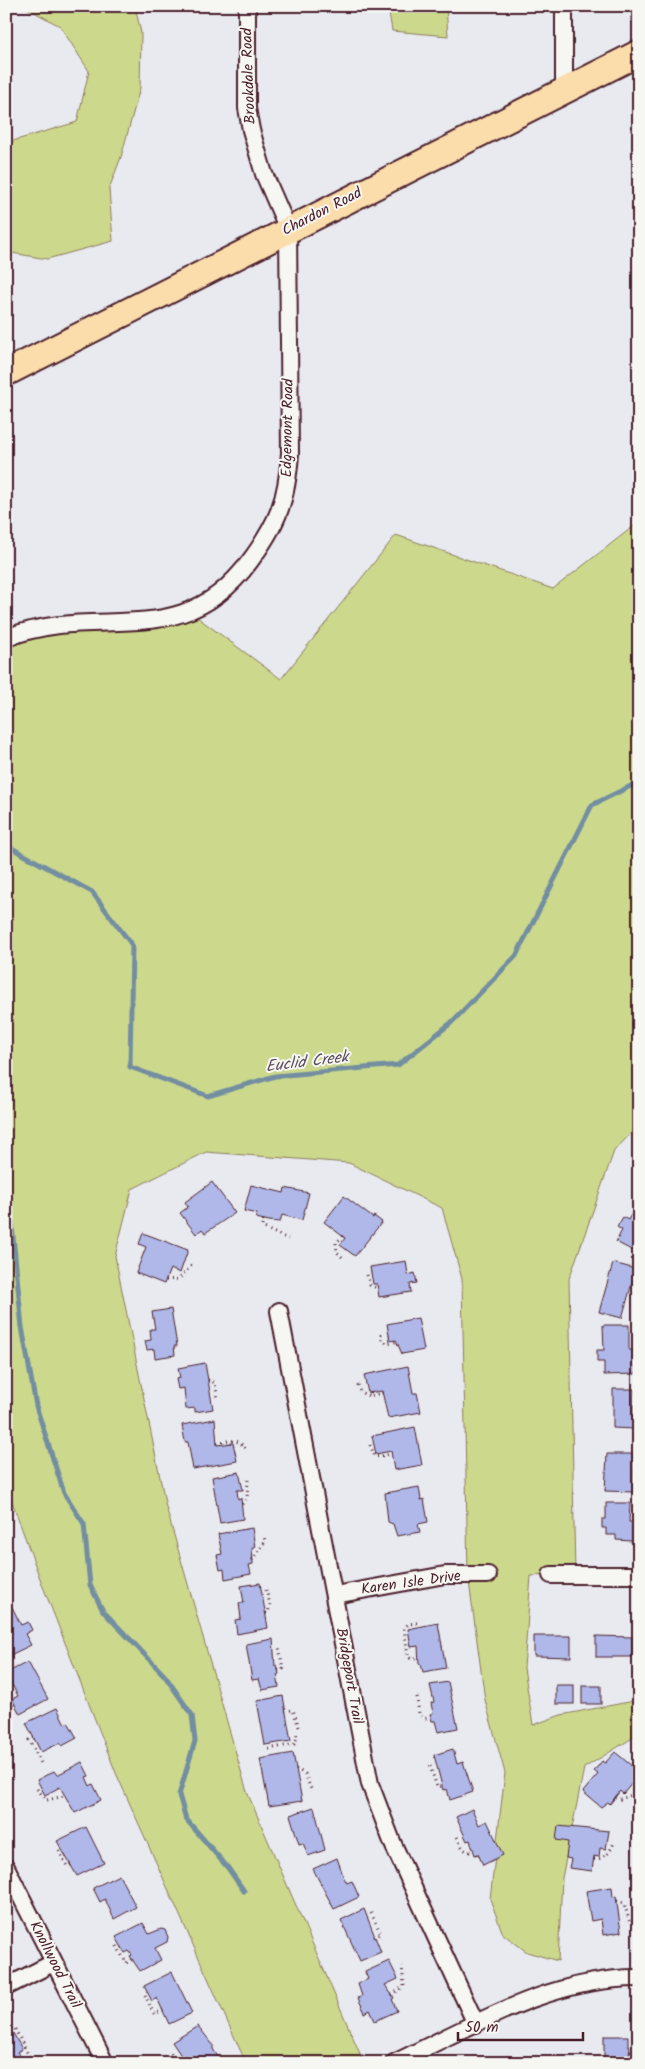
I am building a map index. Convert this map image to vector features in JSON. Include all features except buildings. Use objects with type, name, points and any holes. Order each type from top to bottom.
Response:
[{"type":"main road","name":"Chardon Road","points":[[6,373],[639,52]]},
{"type":"street","name":"Brookdale Road","points":[[247,6],[247,108],[251,130],[264,174],[288,229]]},
{"type":"street","points":[[564,6],[564,90]]},
{"type":"street","name":"Edgemont Road","points":[[6,638],[25,630],[52,625],[134,622],[164,619],[190,612],[217,598],[237,580],[269,536],[282,508],[288,478],[290,452],[288,229]]},
{"type":"street","name":"Bridgeport Trail","points":[[279,1310],[370,1784],[393,1844],[476,2024]]},
{"type":"street","name":"Karen Isle Drive","points":[[335,1595],[445,1575],[488,1576]]},
{"type":"street","points":[[551,1575],[639,1575]]},
{"type":"street","name":"Knollwood Trail","points":[[6,1867],[105,2063]]},
{"type":"street","points":[[6,1987],[53,1963]]},
{"type":"street","points":[[394,2063],[540,1995],[589,1982],[639,1978]]},
{"type":"path","points":[[263,1220],[262,1226],[264,1228],[288,1239]]},
{"type":"path","points":[[342,1236],[336,1244],[337,1252],[342,1257]]},
{"type":"path","points":[[166,1280],[179,1279],[192,1265]]},
{"type":"path","points":[[367,1275],[370,1285],[378,1288]]},
{"type":"path","points":[[381,1334],[382,1340],[388,1344],[396,1342]]},
{"type":"path","points":[[208,1380],[215,1383],[218,1399]]},
{"type":"path","points":[[358,1385],[360,1392],[366,1396],[383,1393]]},
{"type":"path","points":[[217,1443],[235,1440],[243,1444],[246,1450]]},
{"type":"path","points":[[370,1445],[375,1457],[391,1454]]},
{"type":"path","points":[[242,1504],[247,1498],[248,1479]]},
{"type":"path","points":[[252,1560],[265,1542],[264,1535]]},
{"type":"path","points":[[266,1590],[270,1604],[268,1613],[266,1613]]},
{"type":"path","points":[[417,1623],[408,1624],[404,1629],[408,1655],[410,1658],[418,1658]]},
{"type":"path","points":[[278,1670],[283,1669],[279,1647]]},
{"type":"path","points":[[6,1687],[11,1685]]},
{"type":"path","points":[[6,1691],[14,1707]]},
{"type":"path","points":[[417,1697],[419,1714],[424,1718],[431,1718]]},
{"type":"path","points":[[269,1749],[294,1744],[297,1738],[298,1731],[295,1713],[293,1710],[285,1711]]},
{"type":"path","points":[[34,1738],[29,1740],[42,1765]]},
{"type":"path","points":[[430,1766],[437,1787],[442,1786]]},
{"type":"path","points":[[296,1769],[305,1774],[311,1788]]},
{"type":"path","points":[[37,1789],[47,1800],[64,1796]]},
{"type":"path","points":[[615,1797],[620,1799],[639,1793]]},
{"type":"path","points":[[457,1837],[462,1848],[467,1852],[474,1852]]},
{"type":"path","points":[[594,1859],[600,1859],[607,1855],[614,1841]]},
{"type":"path","points":[[59,1851],[67,1866],[72,1864]]},
{"type":"path","points":[[617,1900],[624,1903],[630,1923]]},
{"type":"path","points":[[371,1913],[381,1934],[374,1937]]},
{"type":"path","points":[[117,1946],[126,1963],[132,1960]]},
{"type":"path","points":[[392,1995],[404,1986],[402,1966]]},
{"type":"path","points":[[145,1995],[154,2014],[163,2010]]},
{"type":"path","points":[[6,2033],[15,2028],[31,2060],[26,2063]]},
{"type":"path","points":[[630,2051],[637,2051],[638,2063]]},
{"type":"path","points":[[171,2053],[177,2063]]},
{"type":"green space","points":[[23,6],[135,6],[141,33],[140,88],[121,157],[109,189],[113,241],[47,259],[6,252],[6,143],[77,122],[89,71],[60,26]]},
{"type":"green space","points":[[388,6],[446,6],[448,36],[392,31]]},
{"type":"green space","points":[[639,522],[639,1125],[614,1151],[569,1279],[575,1574],[531,1576],[524,1668],[533,1725],[561,1715],[639,1700],[639,1734],[584,1768],[562,1878],[558,1961],[527,1952],[503,1934],[490,1899],[505,1773],[485,1700],[468,1574],[462,1279],[442,1208],[349,1163],[206,1152],[132,1189],[115,1256],[166,1507],[247,1792],[364,2063],[246,2063],[116,1773],[42,1584],[6,1485],[6,638],[190,612],[281,679],[396,535],[553,589]]},
{"type":"waterway","name":"Euclid Creek","points":[[6,845],[92,892],[132,945],[130,1067],[208,1096],[275,1076],[398,1065],[451,1023],[516,956],[592,805],[639,782]]},
{"type":"waterway","points":[[6,1193],[10,1206],[22,1327],[36,1406],[64,1493],[84,1524],[90,1585],[103,1611],[165,1676],[192,1715],[195,1741],[179,1795],[186,1819],[228,1868],[244,1891]]}]
